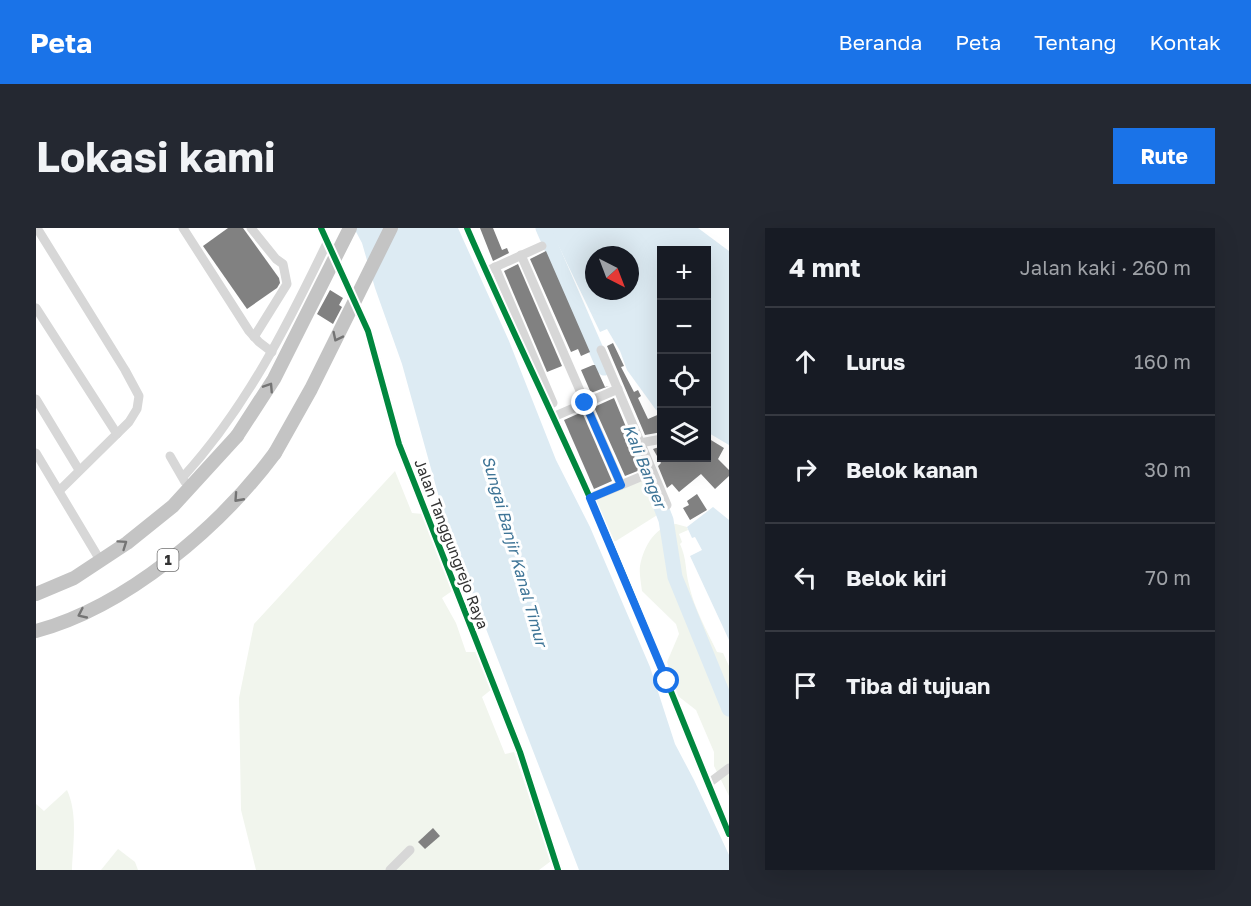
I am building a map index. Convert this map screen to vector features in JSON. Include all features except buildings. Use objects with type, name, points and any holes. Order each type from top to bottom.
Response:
[{"type":"highway","points":[[36,594],[74,578],[126,543],[173,506],[186,483],[237,436],[274,379],[350,228]]},
{"type":"highway","name":"1","points":[[36,631],[57,625],[117,595],[183,548],[235,502],[274,453],[311,389],[391,228]]},
{"type":"street","points":[[183,228],[254,337],[272,352]]},
{"type":"street","points":[[251,228],[276,259],[284,264],[287,279],[287,284],[254,337]]},
{"type":"street","name":"Jalan Tanggungrejo Raya","points":[[321,228],[368,331],[399,444],[520,752],[554,869]]},
{"type":"street","points":[[467,228],[491,269],[592,497],[682,716],[690,743],[729,834]]},
{"type":"street","points":[[37,232],[126,370],[139,396],[137,409],[129,422],[59,491]]},
{"type":"street","points":[[170,456],[186,483],[234,414],[272,352],[327,243]]},
{"type":"street","points":[[491,269],[542,246]]},
{"type":"street","points":[[520,255],[621,485]]},
{"type":"street","points":[[36,308],[117,434]]},
{"type":"street","points":[[601,350],[667,505]]},
{"type":"street","points":[[555,416],[618,389]]},
{"type":"street","points":[[36,399],[79,470]]},
{"type":"street","points":[[640,443],[657,441]]},
{"type":"street","points":[[36,453],[100,560]]},
{"type":"street","points":[[592,497],[652,472]]},
{"type":"street","points":[[709,783],[729,768]]},
{"type":"street","points":[[390,870],[410,850]]},
{"type":"shaded area","points":[[395,471],[412,513],[423,514],[452,591],[442,598],[456,623],[466,652],[476,652],[492,689],[482,697],[505,754],[514,752],[551,861],[539,870],[256,870],[241,810],[239,698],[254,624]]},
{"type":"shaded area","points":[[648,478],[662,512],[616,541],[612,541],[594,500]]},
{"type":"shaded area","points":[[676,524],[687,527],[688,530],[679,534],[694,602],[717,652],[723,653],[729,666],[729,796],[714,766],[714,752],[696,710],[678,696],[667,662],[679,634],[676,624],[642,591],[640,566],[644,551],[656,533]]},
{"type":"shaded area","points":[[67,790],[74,819],[72,870],[36,870],[36,804],[44,811]]},
{"type":"shaded area","points":[[118,849],[135,862],[138,870],[101,870]]},
{"type":"water","name":"Sungai Banjir Kanal Timur","points":[[354,228],[458,228],[509,341],[556,460],[590,527],[650,667],[675,744],[729,855],[729,870],[579,870],[461,564],[438,494],[402,364],[362,243]]},
{"type":"water","points":[[550,228],[698,228],[729,251],[729,445],[711,434],[711,246],[657,246],[657,410],[627,370],[620,351],[607,329],[600,332]]},
{"type":"water","points":[[713,507],[729,520],[729,640],[690,556],[702,550],[695,537],[692,538],[687,527]]},
{"type":"waterway","name":"Kali Banger","points":[[543,228],[604,368]]},
{"type":"waterway","name":"Kali Banger","points":[[635,440],[666,520],[675,577],[729,709]]},
{"type":"cycle path","points":[[321,228],[368,331],[399,444],[520,752],[558,870]]},
{"type":"cycle path","points":[[467,228],[605,532],[729,834]]},
{"type":"route","points":[[585,403],[621,485],[590,498],[667,681]]}]
